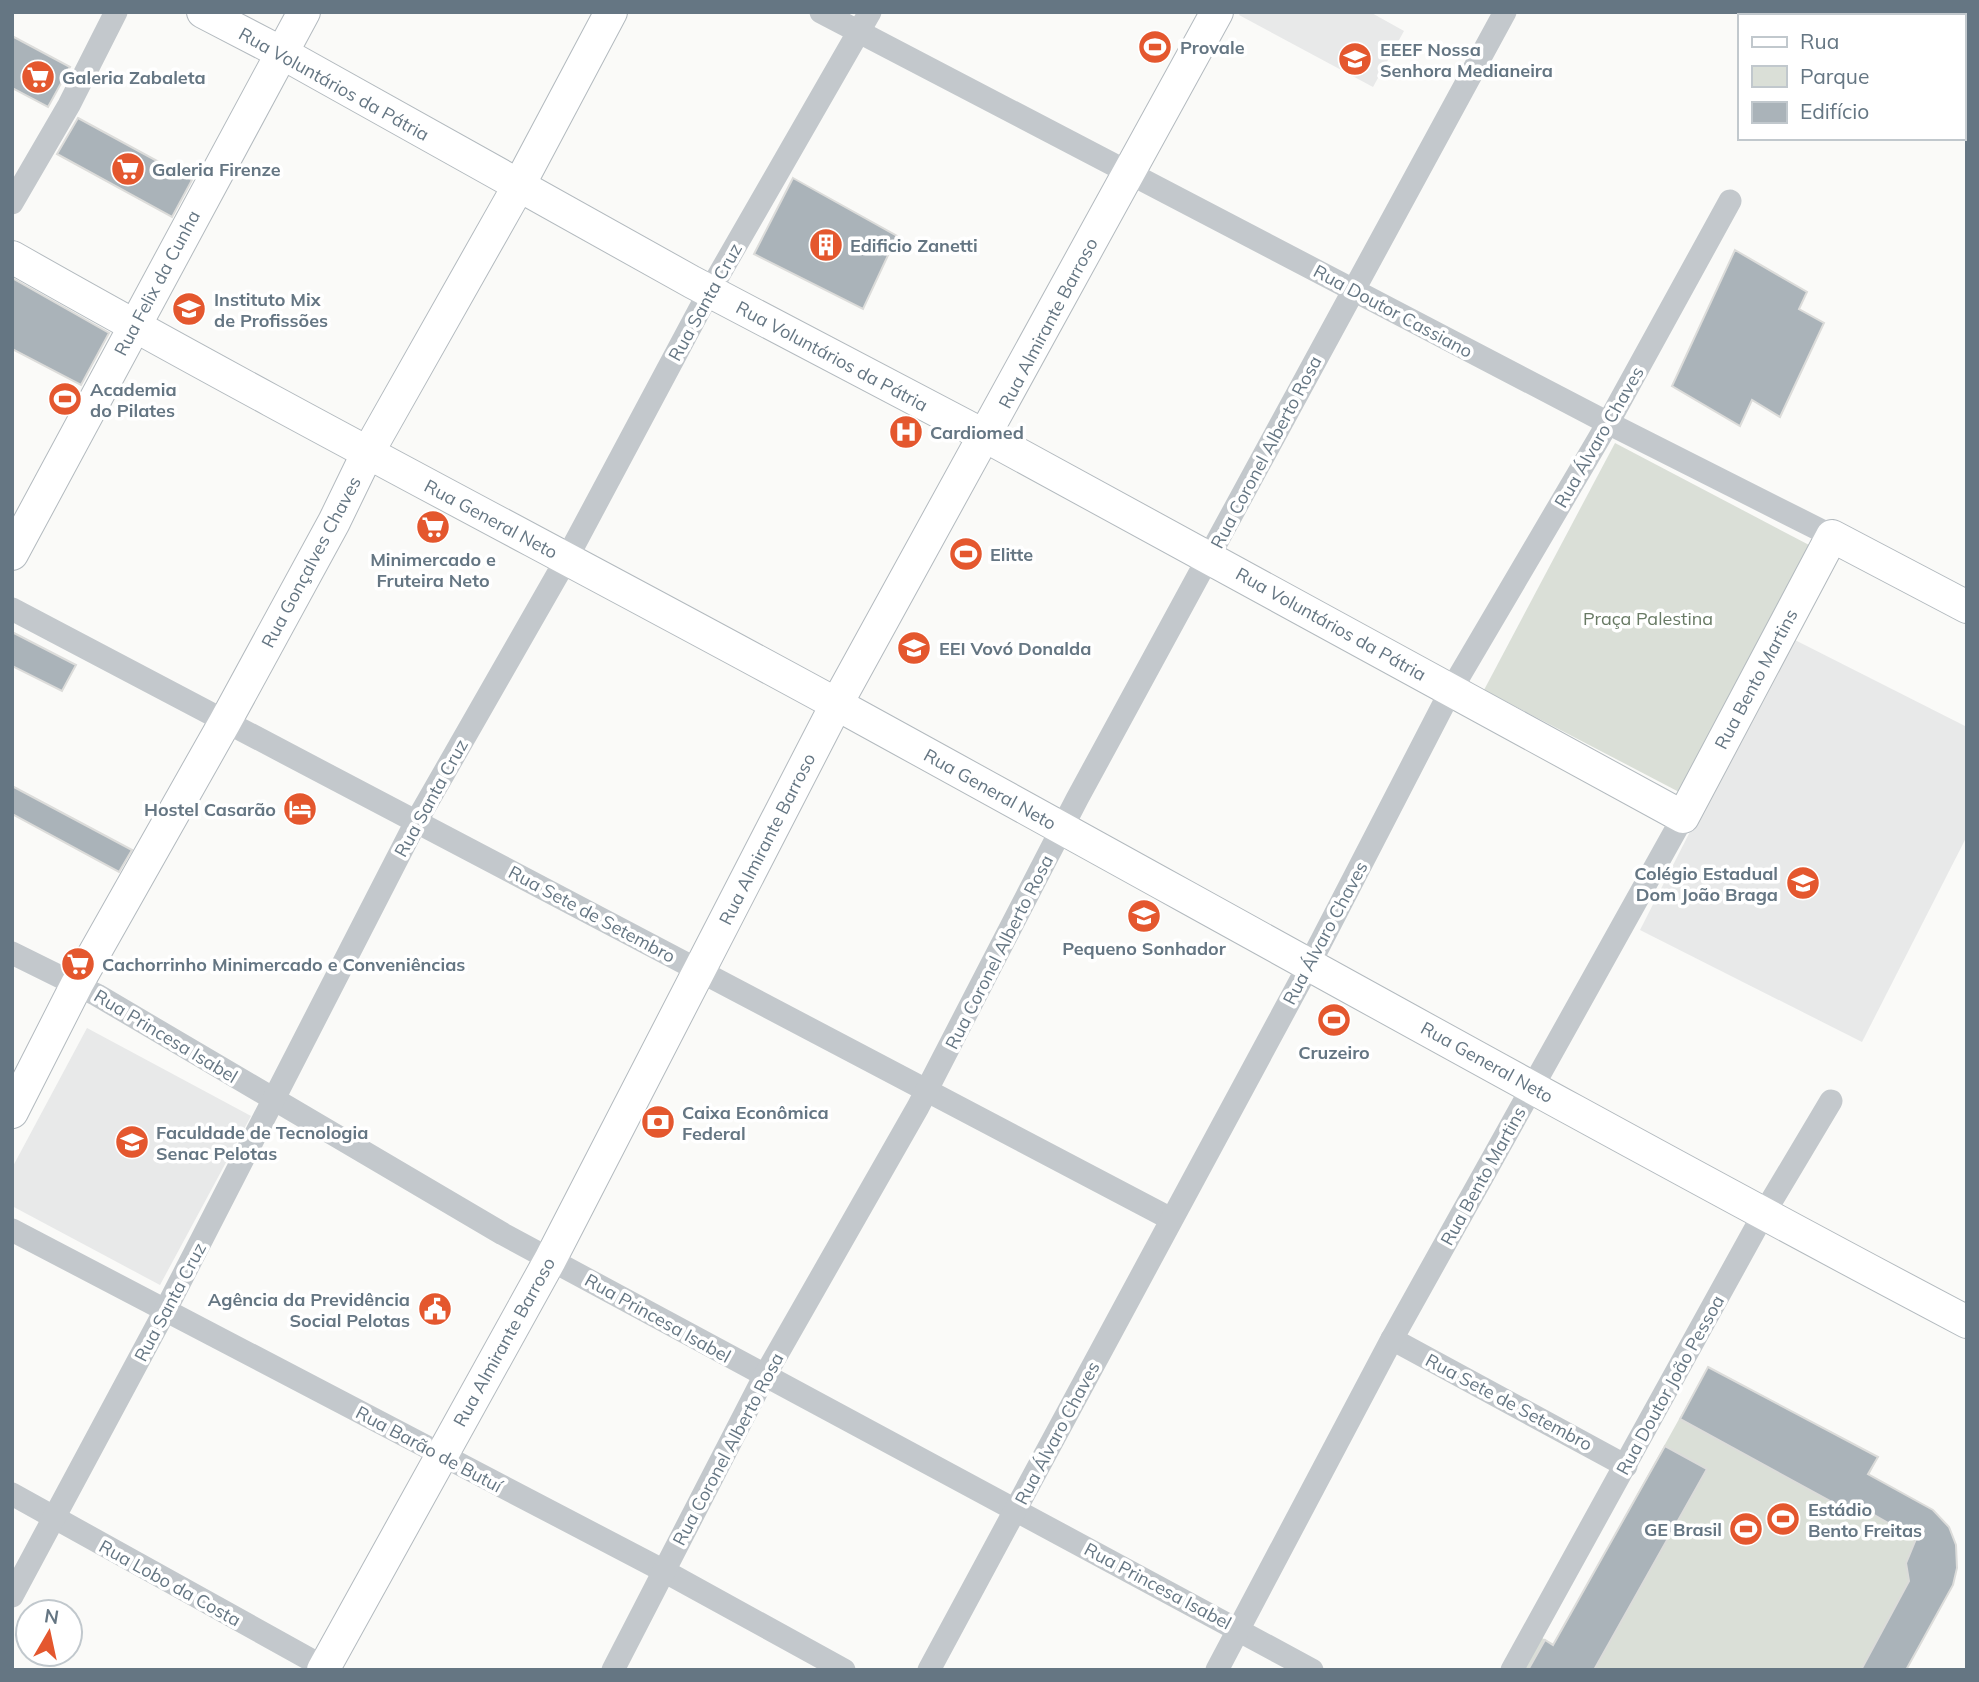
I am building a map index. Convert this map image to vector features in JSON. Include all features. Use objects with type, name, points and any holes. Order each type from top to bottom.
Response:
[{"type":"street","points":[[12,203],[69,105],[116,12]]},
{"type":"street","name":"Rua Voluntários da Pátria","points":[[203,12],[282,53],[709,292],[987,436],[1683,817]]},
{"type":"street","name":"Rua Felix da Cunha","points":[[12,554],[304,12]]},
{"type":"street","name":"Rua Gonçalves Chaves","points":[[12,1112],[77,984],[225,722],[334,522],[367,454],[518,187],[611,12]]},
{"type":"street","name":"Rua Doutor Cassiano","points":[[821,12],[865,22],[1128,173],[1967,607]]},
{"type":"street","name":"Rua Almirante Barroso","points":[[325,1669],[550,1260],[836,705],[987,436],[1217,12]]},
{"type":"street","name":"Rua Coronel Alberto Rosa","points":[[613,1670],[764,1377],[927,1091],[1062,829],[1505,12]]},
{"type":"street","name":"Rua Santa Cruz","points":[[12,1596],[166,1310],[416,822],[567,558],[709,292],[865,22]]},
{"type":"street","name":"Rua Álvaro Chaves","points":[[929,1670],[1309,965],[1451,690],[1608,423],[1730,201]]},
{"type":"street","name":"Rua General Neto","points":[[12,257],[367,454],[567,558],[1763,1214],[1967,1322]]},
{"type":"street","name":"Rua Bento Martins","points":[[1217,1670],[1392,1339],[1683,817],[1832,536]]},
{"type":"street","name":"Rua Sete de Setembro","points":[[12,609],[699,973],[1171,1219]]},
{"type":"street","name":"Rua Princesa Isabel","points":[[12,953],[77,984],[550,1260],[1312,1670]]},
{"type":"street","name":"Rua Doutor João Pessoa","points":[[1512,1670],[1763,1214],[1831,1101]]},
{"type":"street","name":"Rua Barão de Butuí","points":[[12,1230],[664,1571],[844,1670]]},
{"type":"street","name":"Rua Sete de Setembro","points":[[1392,1339],[1626,1466]]},
{"type":"street","name":"Rua Lobo da Costa","points":[[12,1494],[325,1669]]},
{"type":"shaded area","name":"EEEF Nossa Senhora Medianeira","points":[[1241,12],[1370,12],[1404,31],[1373,87],[1239,15]]},
{"type":"shaded area","name":"Colégio Estadual Dom João Braga","points":[[1789,637],[1967,727],[1967,836],[1862,1042],[1640,930]]},
{"type":"shaded area","name":"Faculdade de Tecnologia Senac Pelotas","points":[[87,1028],[251,1116],[160,1285],[12,1206],[12,1168]]},
{"type":"green space","name":"Praça Palestina","points":[[1615,443],[1811,546],[1681,793],[1484,690]]},
{"type":"green space","name":"Estádio Bento Freitas","points":[[1708,1367],[1878,1457],[1869,1475],[1933,1510],[1949,1527],[1906,1670],[1523,1670],[1540,1637],[1554,1644]]},
{"type":"building","name":"Galeria Zabaleta","points":[[12,36],[70,67],[48,107],[12,88]]},
{"type":"building","name":"Galeria Firenze","points":[[78,118],[192,180],[172,217],[57,154]]},
{"type":"building","name":"Edificio Zanetti","points":[[793,178],[897,236],[863,309],[754,254]]},
{"type":"building","points":[[1735,250],[1807,292],[1799,309],[1824,323],[1780,417],[1752,400],[1740,426],[1672,386]]},
{"type":"building","points":[[12,278],[109,333],[81,385],[12,349]]},
{"type":"building","points":[[12,632],[76,665],[62,691],[12,666]]},
{"type":"building","points":[[12,786],[132,850],[119,872],[12,814]]},
{"type":"building","points":[[1708,1367],[1878,1457],[1868,1474],[1933,1510],[1949,1527],[1956,1545],[1957,1568],[1953,1585],[1906,1670],[1861,1670],[1909,1581],[1906,1563],[1916,1539],[1855,1504],[1850,1512],[1680,1419]]},
{"type":"building","points":[[1665,1446],[1707,1469],[1594,1670],[1528,1670],[1545,1640],[1553,1645]]},
{"type":"place","name":"Provale","points":[[1155,47]]},
{"type":"place","name":"EEEF Nossa Senhora Medianeira","points":[[1355,59]]},
{"type":"place","name":"Galeria Zabaleta","points":[[38,77]]},
{"type":"place","name":"Galeria Firenze","points":[[128,169]]},
{"type":"place","name":"Edificio Zanetti","points":[[826,245]]},
{"type":"place","name":"Instituto Mix de Profissões","points":[[189,309]]},
{"type":"place","name":"Academia do Pilates","points":[[65,399]]},
{"type":"place","name":"Cardiomed","points":[[906,432]]},
{"type":"place","name":"Minimercado e Fruteira Neto","points":[[433,527]]},
{"type":"place","name":"Elitte","points":[[966,554]]},
{"type":"place","name":"EEI Vovó Donalda","points":[[914,648]]},
{"type":"place","name":"Hostel Casarão","points":[[300,809]]},
{"type":"place","name":"Colégio Estadual Dom João Braga","points":[[1803,883]]},
{"type":"place","name":"Pequeno Sonhador","points":[[1144,916]]},
{"type":"place","name":"Cachorrinho Minimercado e Conveniências","points":[[78,964]]},
{"type":"place","name":"Cruzeiro","points":[[1334,1020]]},
{"type":"place","name":"Caixa Econômica Federal","points":[[658,1122]]},
{"type":"place","name":"Faculdade de Tecnologia Senac Pelotas","points":[[132,1142]]},
{"type":"place","name":"Agência da Previdência Social Pelotas","points":[[435,1309]]},
{"type":"place","name":"Estádio Bento Freitas","points":[[1783,1519]]},
{"type":"place","name":"GE Brasil","points":[[1746,1529]]}]
